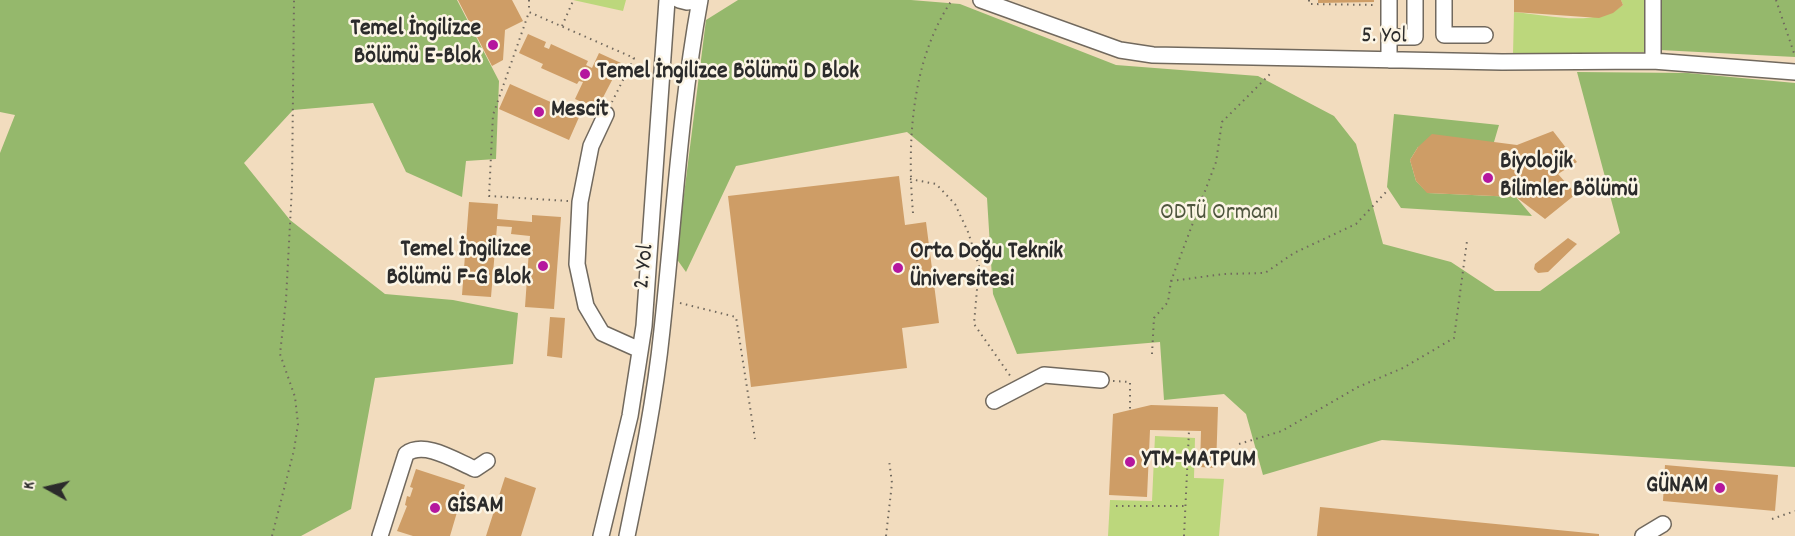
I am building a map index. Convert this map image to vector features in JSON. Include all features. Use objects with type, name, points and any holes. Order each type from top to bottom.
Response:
[{"type":"street","name":"2. Yol","points":[[601,536],[630,416],[640,350],[667,0]]},
{"type":"street","name":"2. Yol","points":[[627,536],[647,442],[665,299],[688,63],[699,0],[687,2],[679,0]]},
{"type":"street","name":"5. Yol","points":[[981,0],[1120,50],[1153,55],[1389,60],[1653,61],[1795,72]]},
{"type":"street","points":[[1389,36],[1415,37],[1415,0]]},
{"type":"street","points":[[1444,0],[1444,35],[1485,35]]},
{"type":"street","points":[[1653,0],[1653,61]]},
{"type":"street","points":[[1389,2],[1389,60]]},
{"type":"street","points":[[606,114],[591,146],[580,202],[577,264],[586,306],[602,333],[640,350]]},
{"type":"street","points":[[994,401],[1044,375],[1101,380]]},
{"type":"street","points":[[380,536],[406,454],[413,448],[423,448],[475,468],[487,461]]},
{"type":"street","points":[[1643,536],[1663,524]]},
{"type":"path","points":[[272,536],[294,450],[298,424],[295,397],[279,354],[286,300],[292,186],[294,0]]},
{"type":"path","points":[[529,0],[529,12],[493,115],[489,196],[580,202]]},
{"type":"path","points":[[913,213],[910,178],[915,105],[937,22],[952,0]]},
{"type":"path","points":[[1309,0],[1308,4],[1389,2]]},
{"type":"path","points":[[1776,0],[1795,56]]},
{"type":"path","points":[[562,26],[573,1]]},
{"type":"path","points":[[529,12],[634,58],[606,114]]},
{"type":"path","points":[[1152,354],[1154,318],[1168,302],[1171,281],[1216,162],[1222,122],[1270,74]]},
{"type":"path","points":[[910,178],[936,184],[955,204],[968,232],[979,266],[974,324],[1019,388]]},
{"type":"path","points":[[1171,281],[1224,274],[1265,273],[1293,253],[1356,224],[1386,192]]},
{"type":"path","points":[[1239,444],[1282,431],[1358,387],[1403,368],[1454,338],[1467,241]]},
{"type":"path","points":[[665,299],[736,317],[755,439]]},
{"type":"path","points":[[1101,380],[1130,382],[1130,410]]},
{"type":"path","points":[[1184,536],[1189,431]]},
{"type":"path","points":[[886,536],[892,483],[889,460]]},
{"type":"path","points":[[1116,506],[1185,506]]},
{"type":"path","points":[[1772,519],[1795,511]]},
{"type":"green space","points":[[0,0],[457,0],[499,81],[496,159],[466,161],[462,197],[406,172],[373,103],[293,110],[244,163],[290,220],[385,294],[453,300],[518,313],[513,364],[375,378],[351,509],[301,536],[0,536],[0,153],[15,115],[0,112]]},
{"type":"green space","points":[[573,0],[626,0],[623,11]]},
{"type":"green space","name":"ODTÜ Ormanı","points":[[738,0],[911,0],[960,4],[1116,65],[1258,76],[1334,116],[1356,144],[1383,244],[1451,262],[1495,291],[1540,291],[1620,233],[1577,72],[1688,73],[1795,83],[1795,467],[1382,440],[1263,475],[1246,414],[1224,394],[1164,400],[1160,342],[1017,354],[993,294],[987,198],[907,132],[736,166],[686,272],[676,258],[706,20]]},
{"type":"green space","points":[[1621,0],[1645,0],[1646,52],[1513,54],[1514,12],[1585,18],[1612,12],[1623,5]]},
{"type":"green space","points":[[1660,0],[1795,0],[1795,57],[1660,50]]},
{"type":"green space","points":[[1394,114],[1499,125],[1494,142],[1418,147],[1410,160],[1416,181],[1428,193],[1516,197],[1532,216],[1401,208],[1387,187]]},
{"type":"green space","points":[[1155,436],[1195,438],[1194,478],[1224,479],[1219,536],[1108,536],[1110,500],[1152,501]]},
{"type":"building","name":"Temel İngilizce Bölümü E-Blok","points":[[458,0],[512,0],[523,21],[505,30],[503,60],[492,66]]},
{"type":"building","points":[[1318,0],[1374,0],[1374,2],[1318,3]]},
{"type":"building","points":[[1514,0],[1621,0],[1623,5],[1613,13],[1599,18],[1514,12]]},
{"type":"building","name":"Temel İngilizce Bölümü D Blok","points":[[528,34],[546,42],[544,47],[549,49],[551,44],[588,61],[586,65],[592,68],[599,53],[621,63],[597,109],[575,99],[583,82],[579,81],[577,84],[541,68],[543,64],[519,53]]},
{"type":"building","name":"Mescit","points":[[510,84],[580,115],[569,140],[499,109]]},
{"type":"building","name":"Biyolojik Bilimler Bölümü","points":[[1553,131],[1577,162],[1558,174],[1576,194],[1545,219],[1516,197],[1427,193],[1416,181],[1410,160],[1418,147],[1432,134],[1517,145]]},
{"type":"building","points":[[899,176],[905,225],[926,222],[939,323],[902,328],[907,368],[751,387],[728,196]]},
{"type":"building","name":"Temel İngilizce Bölümü F-G Blok","points":[[469,202],[498,204],[497,219],[532,222],[532,215],[561,217],[554,309],[525,307],[530,236],[511,234],[512,227],[497,226],[491,297],[462,295]]},
{"type":"building","points":[[1568,238],[1577,244],[1548,272],[1538,273],[1534,269],[1535,264]]},
{"type":"building","points":[[550,317],[565,318],[562,358],[547,356]]},
{"type":"building","points":[[1151,405],[1218,407],[1216,468],[1200,467],[1201,431],[1150,430],[1147,497],[1109,495],[1113,414]]},
{"type":"building","name":"GÜNAM","points":[[1665,465],[1778,475],[1775,511],[1663,501]]},
{"type":"building","points":[[416,469],[465,485],[450,536],[413,536],[397,531],[407,506],[405,505],[407,496],[410,497],[413,488],[410,487]]},
{"type":"building","points":[[505,477],[536,488],[521,536],[486,536]]},
{"type":"building","points":[[1320,507],[1599,534],[1599,536],[1317,536]]},
{"type":"place","name":"Temel İngilizce Bölümü E-Blok","points":[[493,45]]},
{"type":"place","name":"Temel İngilizce Bölümü D Blok","points":[[585,74]]},
{"type":"place","name":"Mescit","points":[[539,112]]},
{"type":"place","name":"Biyolojik Bilimler Bölümü","points":[[1488,178]]},
{"type":"place","name":"Temel İngilizce Bölümü F-G Blok","points":[[543,266]]},
{"type":"place","name":"Orta Doğu Teknik Üniversitesi","points":[[898,268]]},
{"type":"place","name":"YTM-MATPUM","points":[[1130,462]]},
{"type":"place","name":"GÜNAM","points":[[1720,488]]},
{"type":"place","name":"GİSAM","points":[[435,508]]}]
